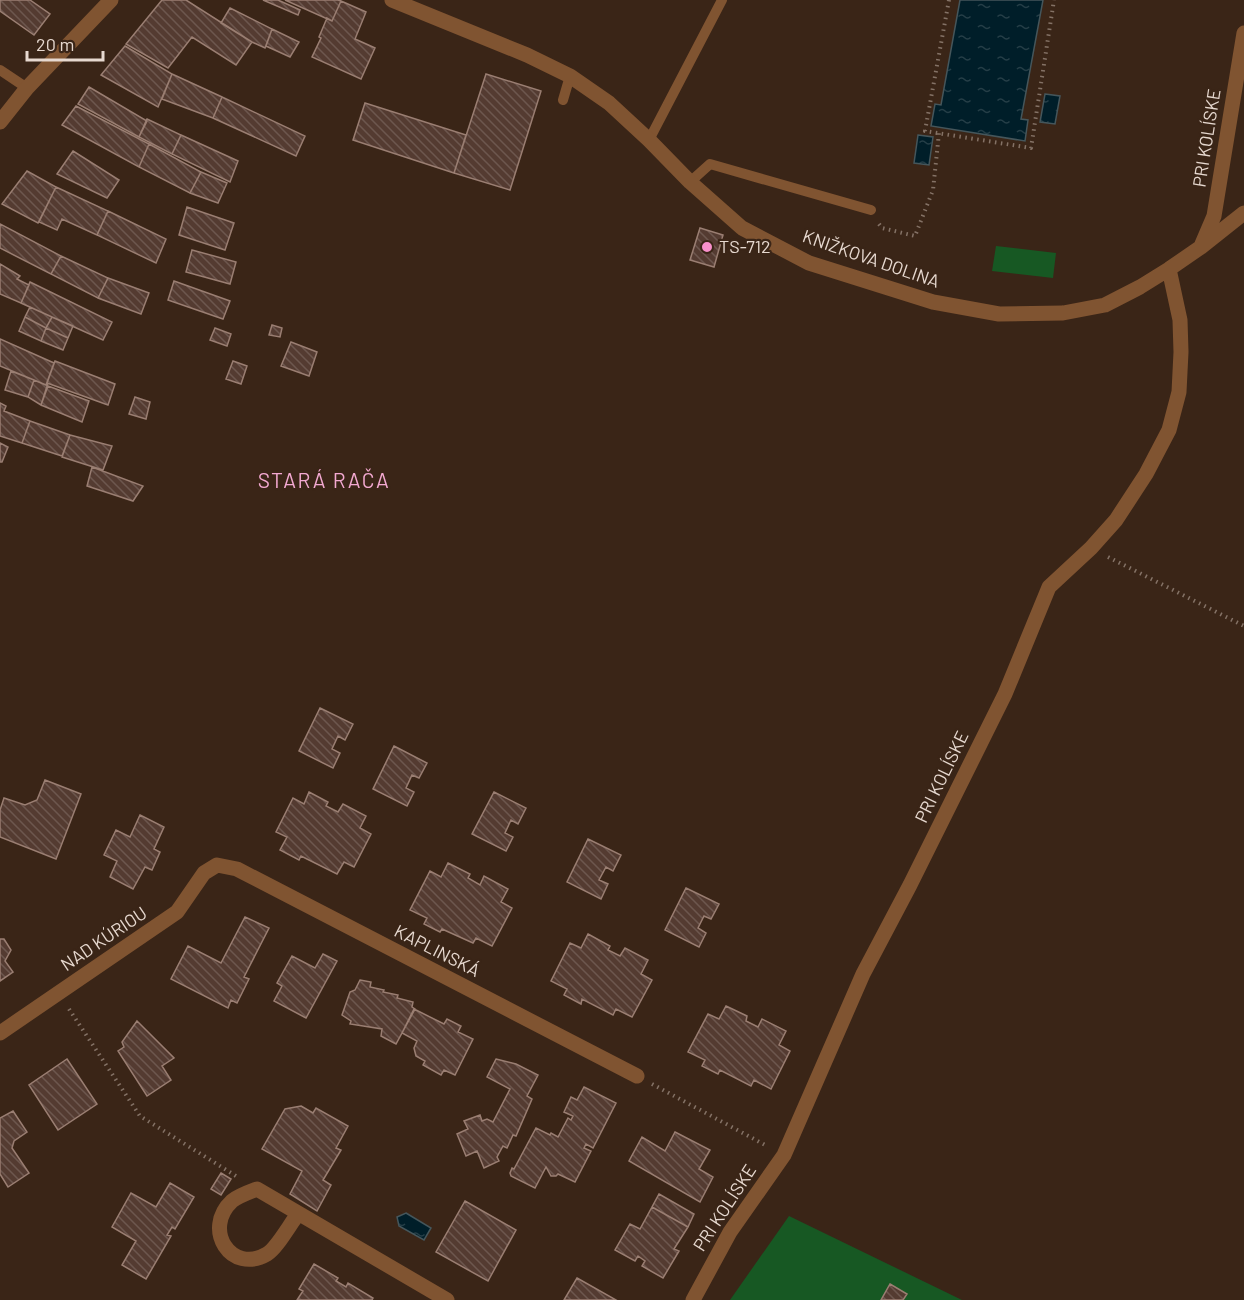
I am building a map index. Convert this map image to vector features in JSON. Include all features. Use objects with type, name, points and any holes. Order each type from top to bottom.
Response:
[{"type":"street","points":[[0,122],[27,88],[111,0]]},
{"type":"street","name":"KNIŽKOVA DOLINA","points":[[392,0],[527,55],[570,76],[609,103],[690,182],[742,228],[809,263],[933,302],[999,314],[1063,314],[1105,304],[1140,287],[1169,269],[1244,213]]},
{"type":"street","name":"PRI KOLÍSKE","points":[[1201,247],[1214,216],[1244,33]]},
{"type":"street","name":"PRI KOLÍSKE","points":[[693,1300],[729,1232],[784,1155],[863,974],[1005,694],[1049,587],[1091,548],[1116,519],[1146,474],[1169,430],[1179,392],[1181,352],[1180,320],[1169,269]]},
{"type":"street","name":"NAD KÚRIOU","points":[[0,1033],[177,912],[204,873],[217,865]]},
{"type":"street","name":"KAPLINSKÁ","points":[[217,865],[237,869],[637,1076]]},
{"type":"street","points":[[298,1214],[269,1253],[251,1261],[236,1257],[226,1249],[219,1235],[223,1212],[233,1200],[257,1189],[447,1300]]},
{"type":"lane","points":[[649,140],[722,0]]},
{"type":"lane","points":[[0,70],[27,88]]},
{"type":"lane","points":[[563,100],[570,76]]},
{"type":"lane","points":[[690,182],[710,164],[871,210]]},
{"type":"path","points":[[949,0],[926,131],[1031,148],[1054,0]]},
{"type":"path","points":[[882,228],[915,236],[933,190],[939,133]]},
{"type":"path","points":[[1091,548],[1244,626]]},
{"type":"path","points":[[58,994],[140,1116],[257,1189]]},
{"type":"path","points":[[637,1076],[784,1155]]},
{"type":"green space","points":[[996,246],[1056,253],[1053,278],[992,271]]},
{"type":"green space","points":[[789,1216],[962,1300],[730,1300]]},
{"type":"water","points":[[960,0],[1043,0],[1021,119],[1028,120],[1025,141],[931,126],[935,104],[941,105]]},
{"type":"water","points":[[1045,94],[1060,96],[1055,124],[1040,122]]},
{"type":"water","points":[[918,135],[933,137],[929,165],[914,163]]},
{"type":"water","points":[[406,1213],[431,1228],[424,1240],[399,1226],[397,1217]]},
{"type":"building","points":[[0,0],[30,0],[50,14],[34,35],[0,11]]},
{"type":"building","points":[[162,0],[186,0],[252,42],[236,65],[192,37],[168,68],[126,44]]},
{"type":"building","points":[[263,0],[278,0],[300,10],[298,15]]},
{"type":"building","points":[[285,0],[338,0],[341,1],[332,21]]},
{"type":"building","points":[[341,1],[366,12],[355,39],[375,48],[361,79],[312,57],[327,18],[332,21]]},
{"type":"building","points":[[230,8],[272,29],[265,48],[221,23]]},
{"type":"building","points":[[272,29],[299,42],[290,57],[266,46]]},
{"type":"building","points":[[125,46],[172,74],[158,107],[101,75]]},
{"type":"building","points":[[172,74],[222,97],[213,118],[162,99]]},
{"type":"building","points":[[486,74],[541,91],[510,190],[454,173]]},
{"type":"building","points":[[89,87],[147,121],[139,137],[78,104]]},
{"type":"building","points":[[222,97],[305,136],[296,156],[213,118]]},
{"type":"building","points":[[365,103],[466,135],[454,173],[353,140]]},
{"type":"building","points":[[76,106],[149,144],[139,167],[62,125]]},
{"type":"building","points":[[147,119],[181,135],[172,154],[139,137]]},
{"type":"building","points":[[181,135],[238,161],[230,182],[172,154]]},
{"type":"building","points":[[149,144],[201,172],[190,193],[139,167]]},
{"type":"building","points":[[73,151],[119,180],[107,198],[57,174]]},
{"type":"building","points":[[27,171],[56,187],[38,223],[2,204]]},
{"type":"building","points":[[201,172],[227,183],[218,203],[190,193]]},
{"type":"building","points":[[56,187],[108,211],[97,235],[62,219],[57,230],[39,222]]},
{"type":"building","points":[[187,207],[234,223],[225,250],[179,235]]},
{"type":"building","points":[[108,211],[166,239],[156,263],[97,235]]},
{"type":"building","points":[[0,224],[61,256],[51,274],[0,248]]},
{"type":"building","name":"TS-712","points":[[700,228],[723,235],[714,267],[690,260]]},
{"type":"building","points":[[192,250],[236,262],[230,284],[186,272]]},
{"type":"building","points":[[61,256],[108,278],[98,298],[51,274]]},
{"type":"building","points":[[0,264],[20,276],[17,279],[29,285],[21,303],[0,294]]},
{"type":"building","points":[[108,278],[149,293],[141,314],[98,298]]},
{"type":"building","points":[[174,281],[230,301],[223,319],[168,300]]},
{"type":"building","points":[[30,282],[112,322],[103,340],[21,303]]},
{"type":"building","points":[[30,307],[52,317],[46,328],[25,317]]},
{"type":"building","points":[[25,317],[46,328],[41,341],[19,331]]},
{"type":"building","points":[[52,317],[73,326],[68,338],[46,328]]},
{"type":"building","points":[[272,325],[282,328],[280,337],[269,335]]},
{"type":"building","points":[[46,328],[68,338],[63,350],[41,341]]},
{"type":"building","points":[[215,328],[231,334],[227,346],[210,340]]},
{"type":"building","points":[[0,339],[54,363],[46,385],[0,366]]},
{"type":"building","points":[[291,342],[317,352],[309,376],[281,366]]},
{"type":"building","points":[[55,361],[115,384],[108,405],[47,383]]},
{"type":"building","points":[[233,361],[247,366],[241,384],[226,379]]},
{"type":"building","points":[[11,371],[34,380],[28,397],[5,390]]},
{"type":"building","points":[[34,380],[46,385],[48,383],[41,405],[28,397]]},
{"type":"building","points":[[48,386],[89,401],[82,422],[41,405]]},
{"type":"building","points":[[135,397],[150,402],[146,419],[129,414]]},
{"type":"building","points":[[0,403],[6,406],[4,411],[30,421],[22,443],[0,436]]},
{"type":"building","points":[[30,421],[70,435],[62,456],[22,443]]},
{"type":"building","points":[[70,435],[112,446],[103,470],[62,457]]},
{"type":"building","points":[[0,443],[8,447],[2,462],[0,462]]},
{"type":"building","points":[[92,467],[143,486],[133,501],[87,486]]},
{"type":"building","points":[[320,708],[353,724],[345,740],[338,736],[332,749],[340,753],[333,768],[299,751]]},
{"type":"building","points":[[394,746],[427,763],[419,778],[412,775],[406,788],[414,792],[407,806],[373,789]]},
{"type":"building","points":[[45,780],[81,794],[56,859],[0,837],[0,810],[4,798],[25,805],[37,800]]},
{"type":"building","points":[[309,792],[328,802],[326,806],[338,812],[343,804],[366,816],[360,828],[371,834],[354,867],[344,862],[337,874],[301,856],[299,860],[280,850],[287,837],[276,832],[293,798],[304,804]]},
{"type":"building","points":[[494,792],[526,808],[518,824],[511,820],[505,833],[513,837],[506,851],[472,834]]},
{"type":"building","points":[[140,815],[164,827],[154,849],[160,852],[152,870],[145,867],[133,889],[110,877],[117,861],[104,855],[116,830],[130,837]]},
{"type":"building","points":[[588,839],[621,855],[613,871],[606,867],[599,880],[608,884],[601,899],[567,882]]},
{"type":"building","points":[[448,863],[470,874],[468,878],[480,885],[484,876],[508,889],[501,902],[512,908],[492,946],[476,938],[473,943],[442,929],[440,932],[424,924],[427,918],[410,910],[430,871],[441,877]]},
{"type":"building","points":[[686,888],[719,904],[711,919],[704,916],[698,928],[706,933],[699,947],[665,930]]},
{"type":"building","points":[[245,917],[269,928],[244,977],[249,979],[237,1003],[231,1000],[228,1008],[171,979],[188,946],[221,963]]},
{"type":"building","points":[[588,934],[610,946],[608,950],[620,956],[625,948],[648,960],[641,974],[652,980],[632,1017],[616,1009],[613,1015],[582,999],[581,1004],[564,995],[567,989],[551,981],[570,943],[581,948]]},
{"type":"building","points":[[0,939],[4,939],[11,950],[5,961],[13,972],[0,981]]},
{"type":"building","points":[[323,954],[337,961],[306,1018],[274,1001],[282,986],[277,983],[292,956],[315,968]]},
{"type":"building","points":[[360,980],[371,982],[370,987],[413,1002],[412,1007],[415,1009],[396,1044],[381,1036],[382,1029],[350,1024],[351,1021],[342,1015],[350,992],[355,990]]},
{"type":"building","points":[[726,1006],[747,1016],[746,1021],[758,1027],[762,1019],[786,1031],[779,1045],[790,1051],[771,1089],[754,1080],[751,1086],[720,1070],[718,1074],[702,1066],[705,1060],[688,1052],[708,1014],[719,1019]]},
{"type":"building","points":[[414,1009],[444,1024],[447,1019],[461,1026],[458,1032],[473,1039],[455,1075],[444,1070],[441,1075],[423,1065],[425,1061],[416,1056],[414,1048],[417,1041],[402,1033]]},
{"type":"building","points":[[137,1021],[174,1058],[162,1066],[171,1080],[147,1096],[118,1051],[124,1047],[122,1042]]},
{"type":"building","points":[[67,1059],[97,1104],[58,1130],[29,1085]]},
{"type":"building","points":[[496,1059],[516,1064],[538,1075],[527,1096],[532,1099],[516,1136],[513,1135],[507,1148],[503,1146],[497,1157],[499,1161],[484,1168],[477,1151],[466,1156],[457,1134],[468,1129],[464,1121],[480,1115],[482,1121],[487,1119],[493,1122],[510,1089],[487,1077]]},
{"type":"building","points":[[584,1087],[616,1103],[593,1148],[586,1144],[584,1148],[591,1151],[575,1182],[558,1174],[551,1176],[546,1167],[535,1188],[511,1176],[512,1168],[514,1169],[536,1128],[558,1137],[568,1118],[571,1120],[573,1116],[564,1112],[571,1097],[577,1100]]},
{"type":"building","points":[[301,1106],[313,1113],[316,1108],[348,1126],[336,1148],[341,1150],[323,1180],[331,1185],[317,1211],[290,1194],[302,1171],[262,1149],[285,1109]]},
{"type":"building","points":[[13,1111],[27,1132],[14,1141],[12,1148],[29,1173],[8,1187],[0,1174],[0,1118]]},
{"type":"building","points":[[675,1132],[710,1150],[699,1169],[713,1177],[700,1202],[629,1161],[642,1137],[665,1151]]},
{"type":"building","points":[[221,1173],[231,1179],[221,1195],[211,1189]]},
{"type":"building","points":[[170,1183],[194,1197],[175,1229],[172,1227],[167,1235],[171,1236],[146,1279],[122,1265],[136,1241],[112,1227],[131,1193],[156,1207]]},
{"type":"building","points":[[659,1194],[694,1214],[688,1227],[652,1207]]},
{"type":"building","points":[[465,1201],[516,1230],[488,1281],[436,1252]]},
{"type":"building","points":[[652,1207],[688,1227],[674,1249],[679,1251],[663,1278],[642,1266],[645,1261],[638,1256],[635,1261],[615,1250],[630,1224],[640,1229]]},
{"type":"building","points":[[314,1264],[338,1278],[336,1281],[346,1287],[348,1283],[373,1298],[372,1300],[297,1300],[303,1291],[299,1289]]},
{"type":"building","points":[[577,1278],[616,1300],[564,1300]]},
{"type":"building","points":[[890,1284],[907,1294],[903,1300],[881,1300]]},
{"type":"place","name":"TS-712","points":[[707,247]]},
{"type":"district","name":"STARÁ RAČA","points":[[324,481]]}]
